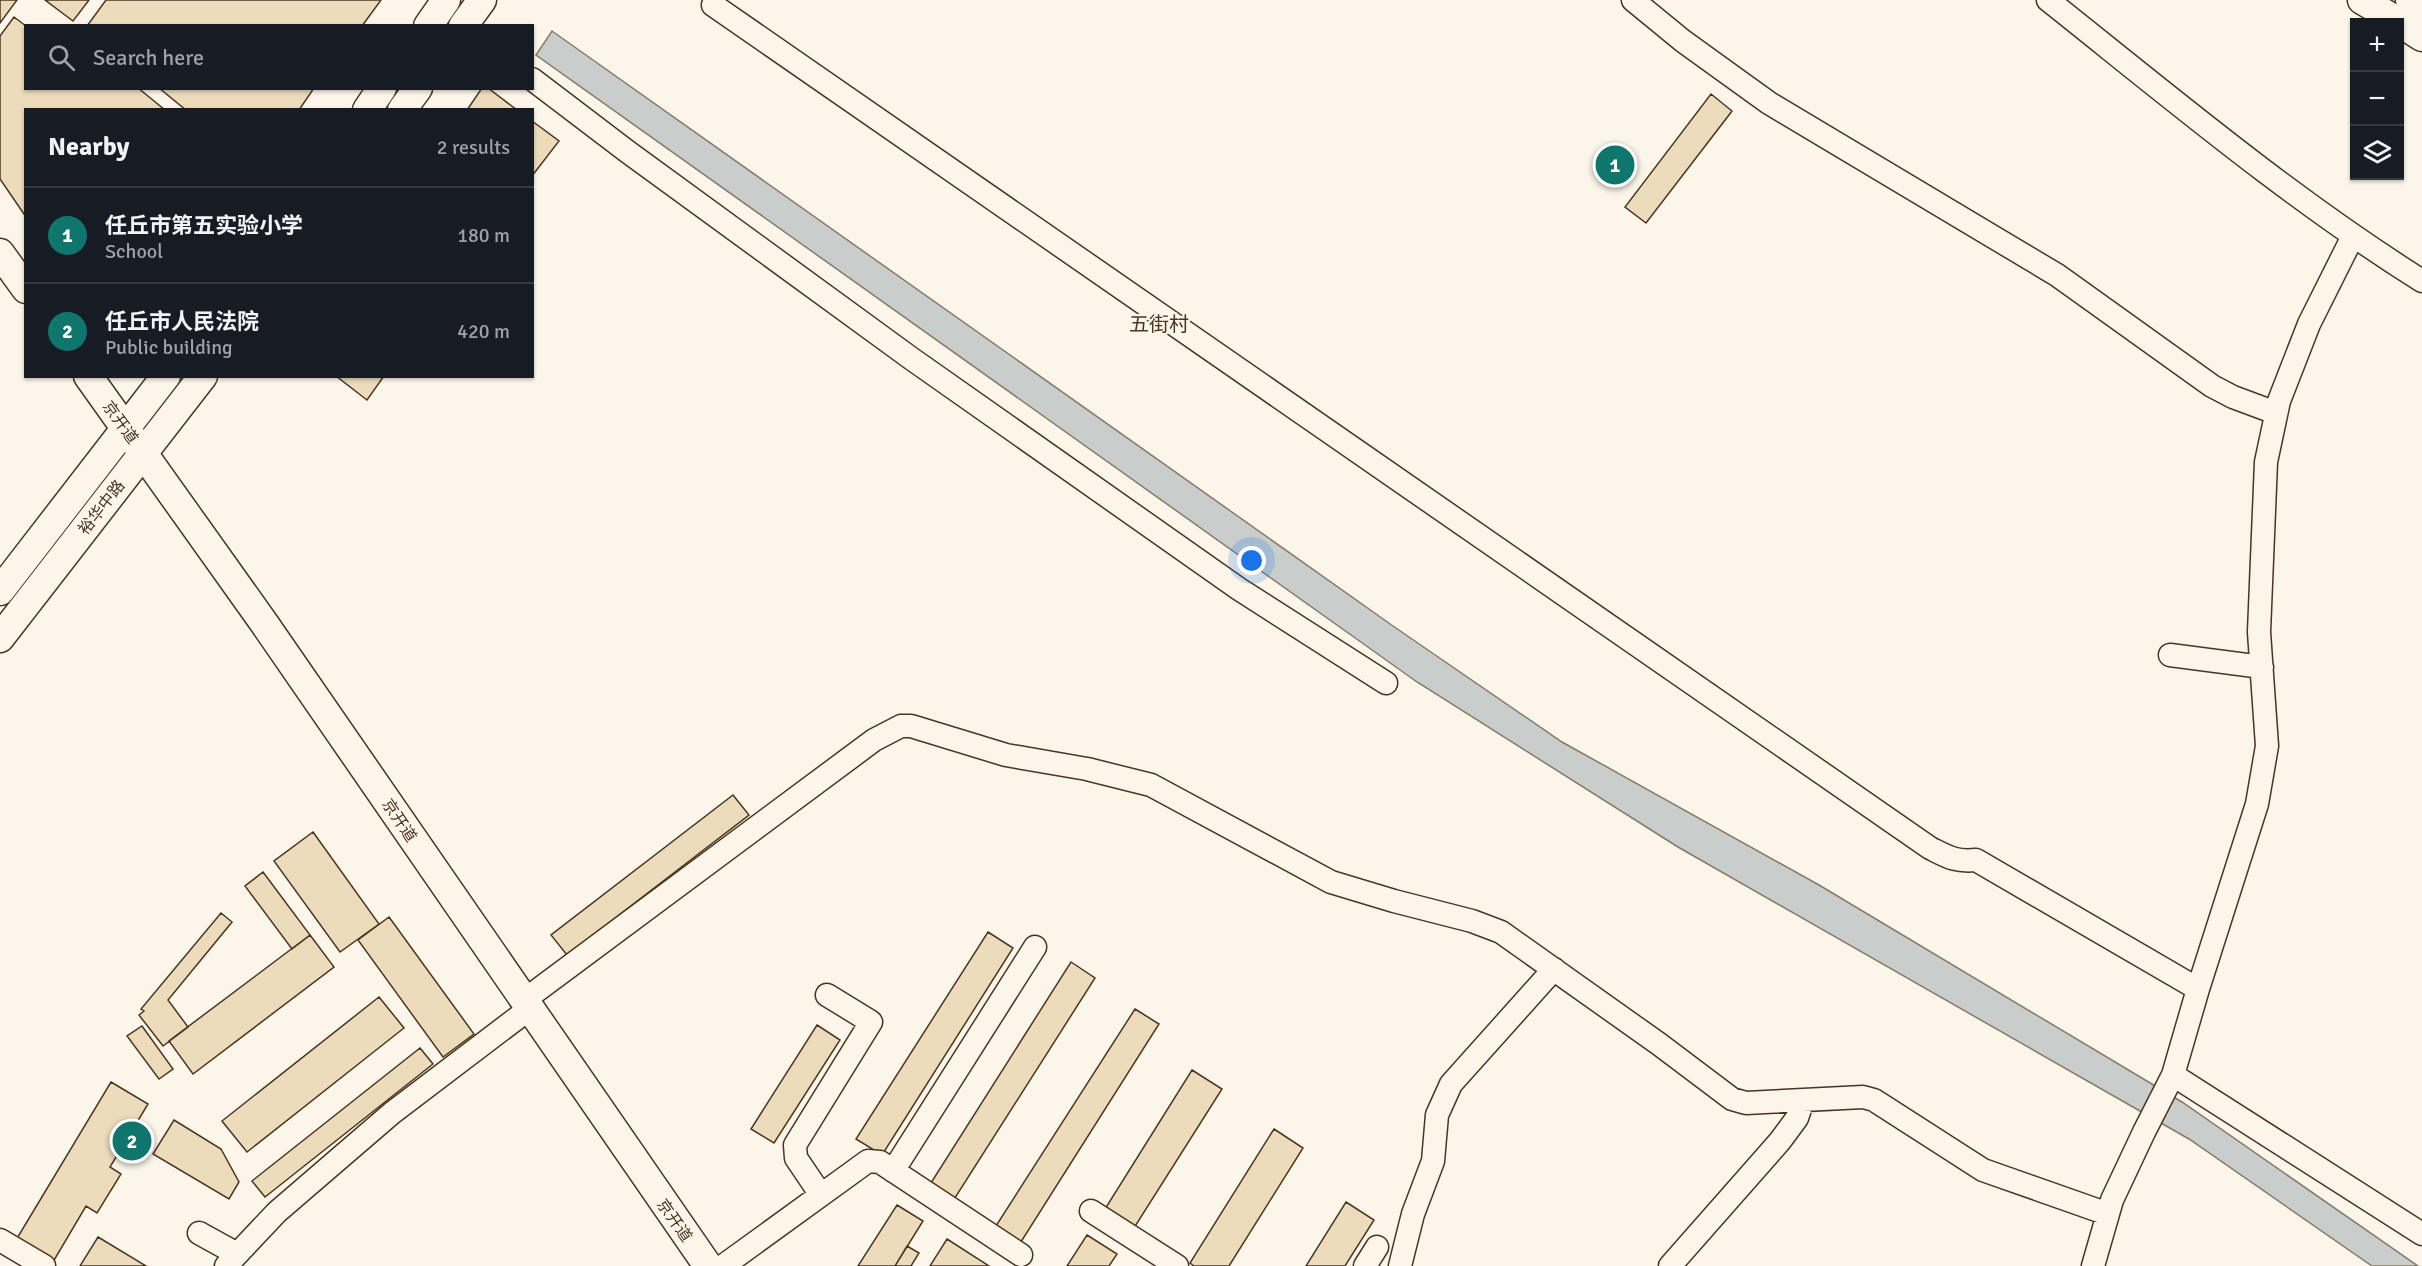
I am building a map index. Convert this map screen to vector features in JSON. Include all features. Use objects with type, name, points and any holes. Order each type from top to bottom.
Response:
[{"type":"main road","points":[[429,24],[446,0]]},
{"type":"main road","points":[[464,24],[482,0]]},
{"type":"main road","points":[[2362,0],[2391,18]]},
{"type":"main road","points":[[2410,0],[2422,7]]},
{"type":"main road","points":[[2404,26],[2422,37]]},
{"type":"main road","points":[[368,108],[381,90]]},
{"type":"main road","points":[[403,108],[417,90]]},
{"type":"main road","points":[[0,253],[24,286]]},
{"type":"main road","name":"京开道","points":[[89,378],[264,622],[708,1266]]},
{"type":"main road","name":"裕华中路","points":[[0,591],[164,378]]},
{"type":"main road","name":"裕华中路","points":[[0,638],[201,378]]},
{"type":"street","points":[[1633,0],[1683,41],[1769,103],[2057,275],[2212,386],[2233,397],[2276,413]]},
{"type":"street","points":[[2048,0],[2262,170],[2353,236],[2422,280]]},
{"type":"street","points":[[713,5],[1930,848],[1953,860],[1976,861],[2198,989]]},
{"type":"street","points":[[534,81],[912,359],[1239,589],[1386,683]]},
{"type":"street","points":[[2093,1266],[2108,1214],[2144,1132],[2172,1077],[2257,804],[2267,746],[2259,632],[2266,462],[2276,413],[2309,324],[2353,236]]},
{"type":"street","points":[[2170,655],[2262,667]]},
{"type":"street","points":[[199,1233],[232,1260],[277,1212],[392,1113],[526,1005],[874,740],[901,726],[911,726],[1006,755],[1087,769],[1151,785],[1331,882],[1472,921],[1501,932],[1732,1099],[1746,1103],[1863,1097],[1874,1100],[1983,1170],[2108,1214]]},
{"type":"street","points":[[893,1171],[1035,946]]},
{"type":"street","points":[[1400,1266],[1413,1214],[1433,1161],[1437,1115],[1451,1084],[1554,969]]},
{"type":"street","points":[[821,1196],[796,1158],[795,1145],[871,1022],[827,995]]},
{"type":"street","points":[[2172,1077],[2422,1234]]},
{"type":"street","points":[[1670,1266],[1780,1141],[1797,1118],[1803,1100]]},
{"type":"street","points":[[723,1266],[868,1161],[880,1162],[1021,1254]]},
{"type":"street","points":[[1091,1211],[1170,1264]]},
{"type":"street","points":[[0,1240],[44,1266]]},
{"type":"street","points":[[1365,1266],[1377,1246]]},
{"type":"shaded area","points":[[552,31],[1393,626],[1562,742],[1819,885],[2182,1102],[2418,1266],[2372,1266],[2189,1139],[1678,847],[1417,682],[536,55]]},
{"type":"building","points":[[0,0],[17,0],[0,23]]},
{"type":"building","points":[[45,0],[89,0],[73,21]]},
{"type":"building","points":[[106,0],[381,0],[363,24],[88,24]]},
{"type":"building","points":[[14,17],[24,24],[24,90],[140,90],[163,108],[24,108],[24,214],[0,179],[0,36]]},
{"type":"building","points":[[161,90],[313,90],[300,108],[184,108]]},
{"type":"building","points":[[481,90],[491,90],[514,108],[468,108]]},
{"type":"building","points":[[1711,94],[1732,111],[1646,223],[1625,207]]},
{"type":"building","points":[[534,122],[559,141],[534,173]]},
{"type":"building","points":[[339,378],[383,378],[367,400]]},
{"type":"building","points":[[733,795],[749,815],[567,955],[551,935]]},
{"type":"building","points":[[313,832],[379,924],[340,952],[274,861]]},
{"type":"building","points":[[263,872],[310,935],[292,949],[245,886]]},
{"type":"building","points":[[221,913],[232,922],[168,1000],[188,1027],[163,1046],[139,1015],[144,1011],[141,1009]]},
{"type":"building","points":[[389,917],[474,1034],[443,1057],[358,940]]},
{"type":"building","points":[[988,932],[1013,948],[882,1155],[856,1139]]},
{"type":"building","points":[[310,935],[334,967],[193,1074],[169,1041]]},
{"type":"building","points":[[1071,962],[1095,978],[953,1201],[929,1186]]},
{"type":"building","points":[[379,997],[404,1028],[247,1152],[222,1121]]},
{"type":"building","points":[[1135,1009],[1159,1024],[1019,1245],[994,1229]]},
{"type":"building","points":[[817,1025],[840,1040],[774,1143],[751,1129]]},
{"type":"building","points":[[142,1026],[173,1069],[159,1079],[127,1036]]},
{"type":"building","points":[[420,1048],[433,1064],[265,1197],[252,1181]]},
{"type":"building","points":[[1192,1070],[1222,1089],[1134,1228],[1105,1209]]},
{"type":"building","points":[[111,1082],[148,1104],[110,1167],[121,1174],[97,1213],[86,1206],[53,1262],[16,1240]]},
{"type":"building","points":[[174,1120],[221,1149],[239,1182],[229,1199],[153,1154]]},
{"type":"building","points":[[1274,1129],[1303,1148],[1229,1266],[1194,1266],[1190,1263]]},
{"type":"building","points":[[1346,1202],[1374,1220],[1345,1266],[1306,1266]]},
{"type":"building","points":[[897,1205],[923,1221],[895,1266],[858,1266]]},
{"type":"building","points":[[1087,1235],[1117,1254],[1109,1266],[1067,1266]]},
{"type":"building","points":[[98,1237],[146,1266],[80,1266]]},
{"type":"building","points":[[947,1239],[989,1266],[930,1266]]},
{"type":"building","points":[[907,1246],[919,1253],[911,1266],[895,1266]]},
{"type":"place","name":"任丘市第五实验小学","points":[[1615,165]]},
{"type":"place","name":"任丘市人民法院","points":[[132,1141]]},
{"type":"district","name":"五街村","points":[[1159,324]]}]
